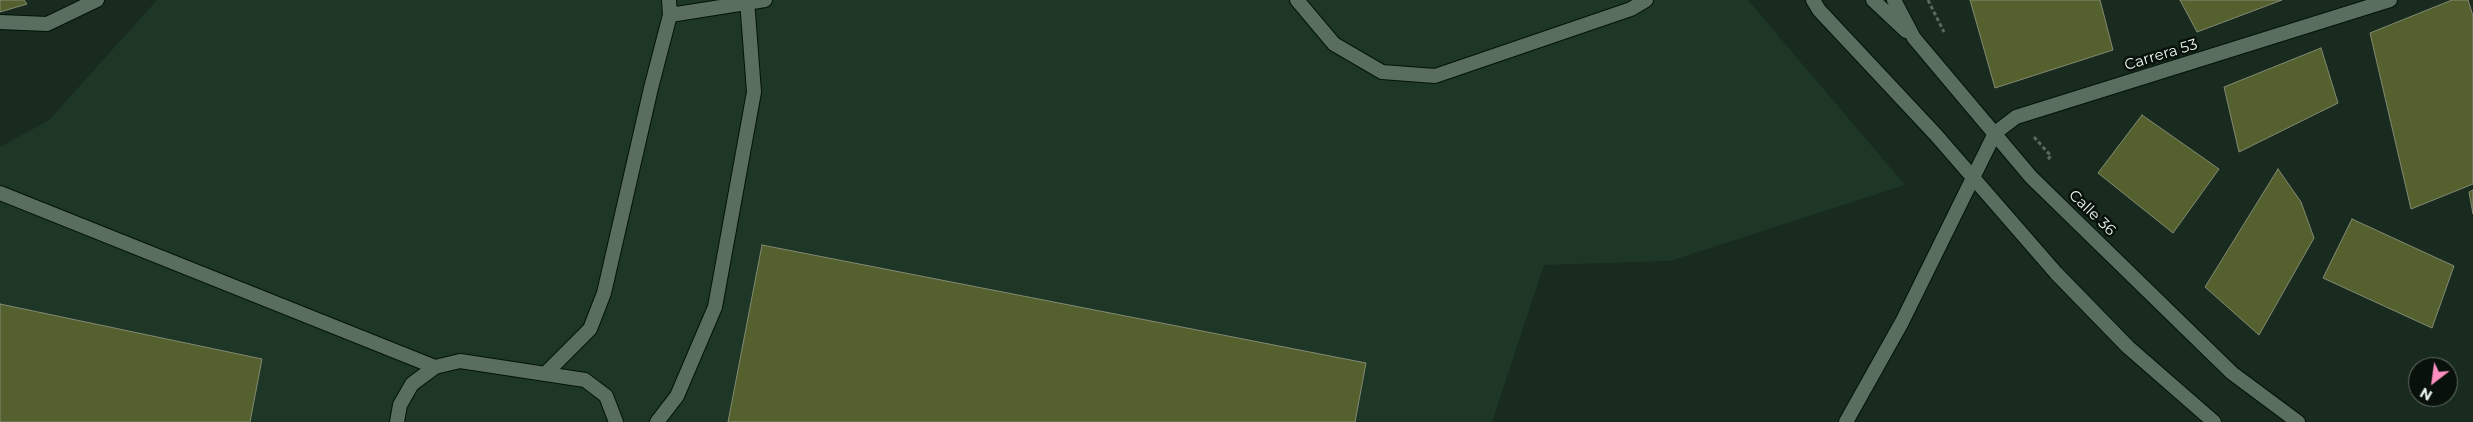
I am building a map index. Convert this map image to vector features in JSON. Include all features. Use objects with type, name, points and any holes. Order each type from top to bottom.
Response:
[{"type":"street","points":[[0,22],[47,24],[97,0]]},
{"type":"street","points":[[546,374],[590,329],[604,293],[651,88],[670,15],[669,0]]},
{"type":"street","points":[[670,15],[747,1],[765,0]]},
{"type":"street","points":[[1297,0],[1334,44],[1382,72],[1435,76],[1631,9],[1646,0]]},
{"type":"street","points":[[1813,0],[1819,10],[1936,135],[2056,273],[2122,340],[2214,422]]},
{"type":"street","points":[[1873,0],[1914,38]]},
{"type":"street","name":"Calle 36","points":[[1894,0],[1914,38],[2031,177],[2232,373],[2298,422]]},
{"type":"street","name":"Carrera 53","points":[[1846,422],[1902,322],[1994,133],[2016,117],[2390,0]]},
{"type":"street","points":[[656,422],[677,396],[715,307],[754,92],[747,1]]},
{"type":"street","points":[[0,193],[435,367]]},
{"type":"street","points":[[397,422],[400,406],[412,384],[435,367],[460,361],[584,380],[606,396],[616,422]]},
{"type":"shaded area","points":[[157,0],[1748,0],[1905,185],[1670,261],[1544,265],[1492,422],[0,422],[0,147],[49,120]]},
{"type":"building","points":[[0,0],[24,0],[27,4],[0,12]]},
{"type":"building","points":[[1970,0],[2100,0],[2113,50],[1995,88]]},
{"type":"building","points":[[2180,0],[2282,0],[2197,32]]},
{"type":"building","points":[[2452,0],[2468,0],[2473,16],[2473,184],[2411,209],[2370,33]]},
{"type":"building","points":[[2321,48],[2338,103],[2239,152],[2224,87]]},
{"type":"building","points":[[2142,115],[2219,169],[2173,233],[2098,173]]},
{"type":"building","points":[[2278,169],[2301,202],[2314,238],[2259,335],[2205,287]]},
{"type":"building","points":[[2473,190],[2473,214],[2469,192]]},
{"type":"building","points":[[2352,219],[2454,266],[2432,328],[2323,278]]},
{"type":"building","points":[[762,245],[1366,363],[1355,422],[728,422]]},
{"type":"building","points":[[0,304],[262,359],[250,422],[0,422]]}]
